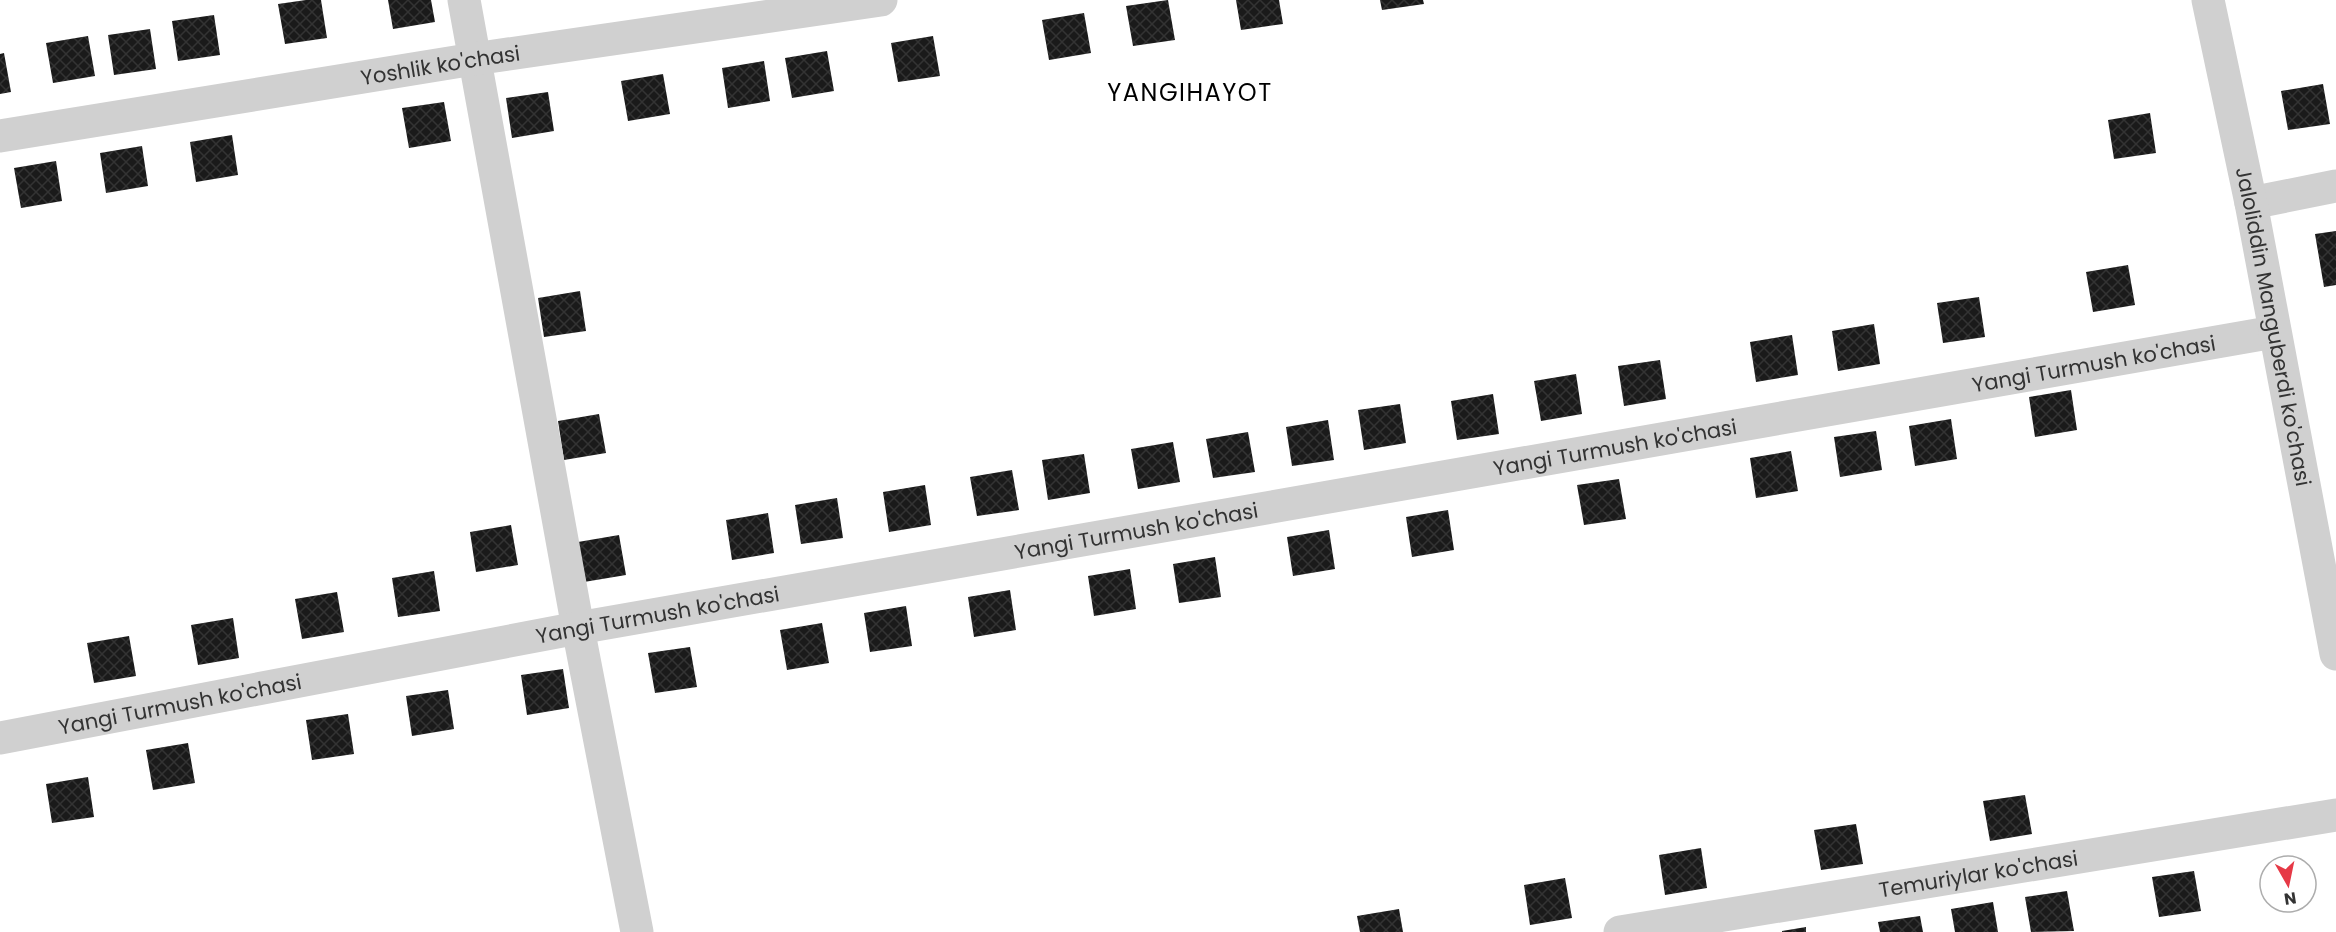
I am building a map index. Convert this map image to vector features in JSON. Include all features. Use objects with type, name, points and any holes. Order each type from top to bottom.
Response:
[{"type":"street","points":[[464,0],[578,628],[637,932]]},
{"type":"street","name":"Yoshlik ko'chasi","points":[[0,136],[474,59],[881,0]]},
{"type":"street","name":"Jaloliddin Manguberdi ko'chasi","points":[[2208,0],[2251,203],[2336,654]]},
{"type":"street","points":[[2251,203],[2336,186]]},
{"type":"street","name":"Yangi Turmush ko'chasi","points":[[0,738],[578,628],[2274,332]]},
{"type":"street","name":"Temuriylar ko'chasi","points":[[1620,932],[2336,815]]},
{"type":"building","points":[[321,0],[327,38],[285,44],[278,4]]},
{"type":"building","points":[[388,0],[431,0],[435,22],[393,29]]},
{"type":"building","points":[[1168,0],[1175,40],[1133,46],[1126,6]]},
{"type":"building","points":[[1236,0],[1279,0],[1283,24],[1241,30]]},
{"type":"building","points":[[1380,0],[1423,0],[1424,4],[1382,10]]},
{"type":"building","points":[[1084,13],[1091,53],[1049,60],[1042,20]]},
{"type":"building","points":[[214,15],[220,55],[178,61],[172,21]]},
{"type":"building","points":[[150,29],[156,69],[114,75],[108,35]]},
{"type":"building","points":[[88,36],[95,76],[53,83],[46,43]]},
{"type":"building","points":[[933,36],[940,76],[898,82],[891,43]]},
{"type":"building","points":[[827,51],[834,91],[792,98],[785,58]]},
{"type":"building","points":[[4,53],[11,92],[0,94],[0,54]]},
{"type":"building","points":[[764,61],[770,101],[728,108],[722,68]]},
{"type":"building","points":[[663,74],[670,114],[628,121],[621,81]]},
{"type":"building","points":[[2323,84],[2330,124],[2288,130],[2281,91]]},
{"type":"building","points":[[548,92],[554,131],[512,138],[506,98]]},
{"type":"building","points":[[444,102],[451,141],[409,148],[402,108]]},
{"type":"building","points":[[2150,113],[2156,153],[2114,159],[2108,120]]},
{"type":"building","points":[[232,135],[238,175],[196,182],[190,142]]},
{"type":"building","points":[[142,146],[148,186],[106,193],[100,153]]},
{"type":"building","points":[[56,161],[62,201],[21,208],[14,168]]},
{"type":"building","points":[[2336,231],[2336,285],[2324,287],[2315,234]]},
{"type":"building","points":[[2128,265],[2135,305],[2093,312],[2086,272]]},
{"type":"building","points":[[580,291],[586,331],[544,337],[538,298]]},
{"type":"building","points":[[1979,297],[1985,337],[1943,343],[1937,303]]},
{"type":"building","points":[[1874,324],[1880,364],[1838,371],[1832,331]]},
{"type":"building","points":[[1792,335],[1798,375],[1756,382],[1750,342]]},
{"type":"building","points":[[1660,360],[1666,399],[1624,406],[1618,366]]},
{"type":"building","points":[[1576,374],[1582,414],[1541,421],[1534,381]]},
{"type":"building","points":[[2071,390],[2077,430],[2035,437],[2029,397]]},
{"type":"building","points":[[1493,394],[1499,434],[1457,440],[1451,401]]},
{"type":"building","points":[[1400,404],[1406,443],[1364,450],[1358,410]]},
{"type":"building","points":[[599,414],[606,453],[564,460],[558,421]]},
{"type":"building","points":[[1951,419],[1957,459],[1915,466],[1909,426]]},
{"type":"building","points":[[1328,420],[1334,460],[1292,466],[1286,427]]},
{"type":"building","points":[[1876,431],[1882,470],[1840,477],[1834,437]]},
{"type":"building","points":[[1248,432],[1255,472],[1213,478],[1206,439]]},
{"type":"building","points":[[1173,442],[1180,482],[1138,489],[1131,449]]},
{"type":"building","points":[[1791,451],[1798,491],[1756,498],[1750,458]]},
{"type":"building","points":[[1084,454],[1090,493],[1048,500],[1042,460]]},
{"type":"building","points":[[1012,470],[1019,510],[977,516],[970,477]]},
{"type":"building","points":[[1619,479],[1626,519],[1584,525],[1577,485]]},
{"type":"building","points":[[925,485],[931,525],[889,532],[883,492]]},
{"type":"building","points":[[837,498],[843,538],[801,544],[795,505]]},
{"type":"building","points":[[1448,510],[1454,550],[1412,557],[1406,517]]},
{"type":"building","points":[[768,513],[774,553],[732,560],[726,520]]},
{"type":"building","points":[[511,525],[518,565],[476,572],[470,532]]},
{"type":"building","points":[[1329,530],[1335,569],[1293,576],[1287,537]]},
{"type":"building","points":[[619,535],[626,575],[584,582],[578,542]]},
{"type":"building","points":[[1215,557],[1221,597],[1179,603],[1173,564]]},
{"type":"building","points":[[1130,569],[1136,609],[1094,616],[1088,576]]},
{"type":"building","points":[[434,571],[440,611],[398,617],[392,578]]},
{"type":"building","points":[[1010,590],[1016,630],[974,637],[968,597]]},
{"type":"building","points":[[337,592],[344,632],[302,639],[295,599]]},
{"type":"building","points":[[906,606],[912,646],[870,652],[864,613]]},
{"type":"building","points":[[233,618],[239,658],[198,665],[191,625]]},
{"type":"building","points":[[822,623],[829,663],[787,670],[780,630]]},
{"type":"building","points":[[129,636],[136,676],[94,683],[87,643]]},
{"type":"building","points":[[690,647],[697,687],[655,693],[648,653]]},
{"type":"building","points":[[563,669],[569,708],[527,715],[521,675]]},
{"type":"building","points":[[448,690],[454,729],[412,736],[406,696]]},
{"type":"building","points":[[348,714],[354,754],[312,760],[306,720]]},
{"type":"building","points":[[188,743],[195,783],[153,790],[146,750]]},
{"type":"building","points":[[88,777],[94,817],[52,823],[46,784]]},
{"type":"building","points":[[2025,795],[2032,834],[1990,841],[1983,801]]},
{"type":"building","points":[[1856,824],[1863,864],[1821,870],[1814,830]]},
{"type":"building","points":[[1701,848],[1707,888],[1665,895],[1659,855]]},
{"type":"building","points":[[2194,871],[2201,911],[2159,917],[2152,877]]},
{"type":"building","points":[[1565,878],[1572,918],[1530,925],[1524,885]]},
{"type":"building","points":[[2067,891],[2074,931],[2031,932],[2025,897]]},
{"type":"building","points":[[1993,902],[1998,932],[1955,932],[1951,909]]},
{"type":"building","points":[[1399,909],[1403,932],[1360,932],[1357,916]]},
{"type":"building","points":[[1920,916],[1923,932],[1880,932],[1878,922]]},
{"type":"building","points":[[1806,927],[1806,932],[1782,932],[1782,931]]},
{"type":"district","name":"YANGIHAYOT","points":[[1190,92]]}]
